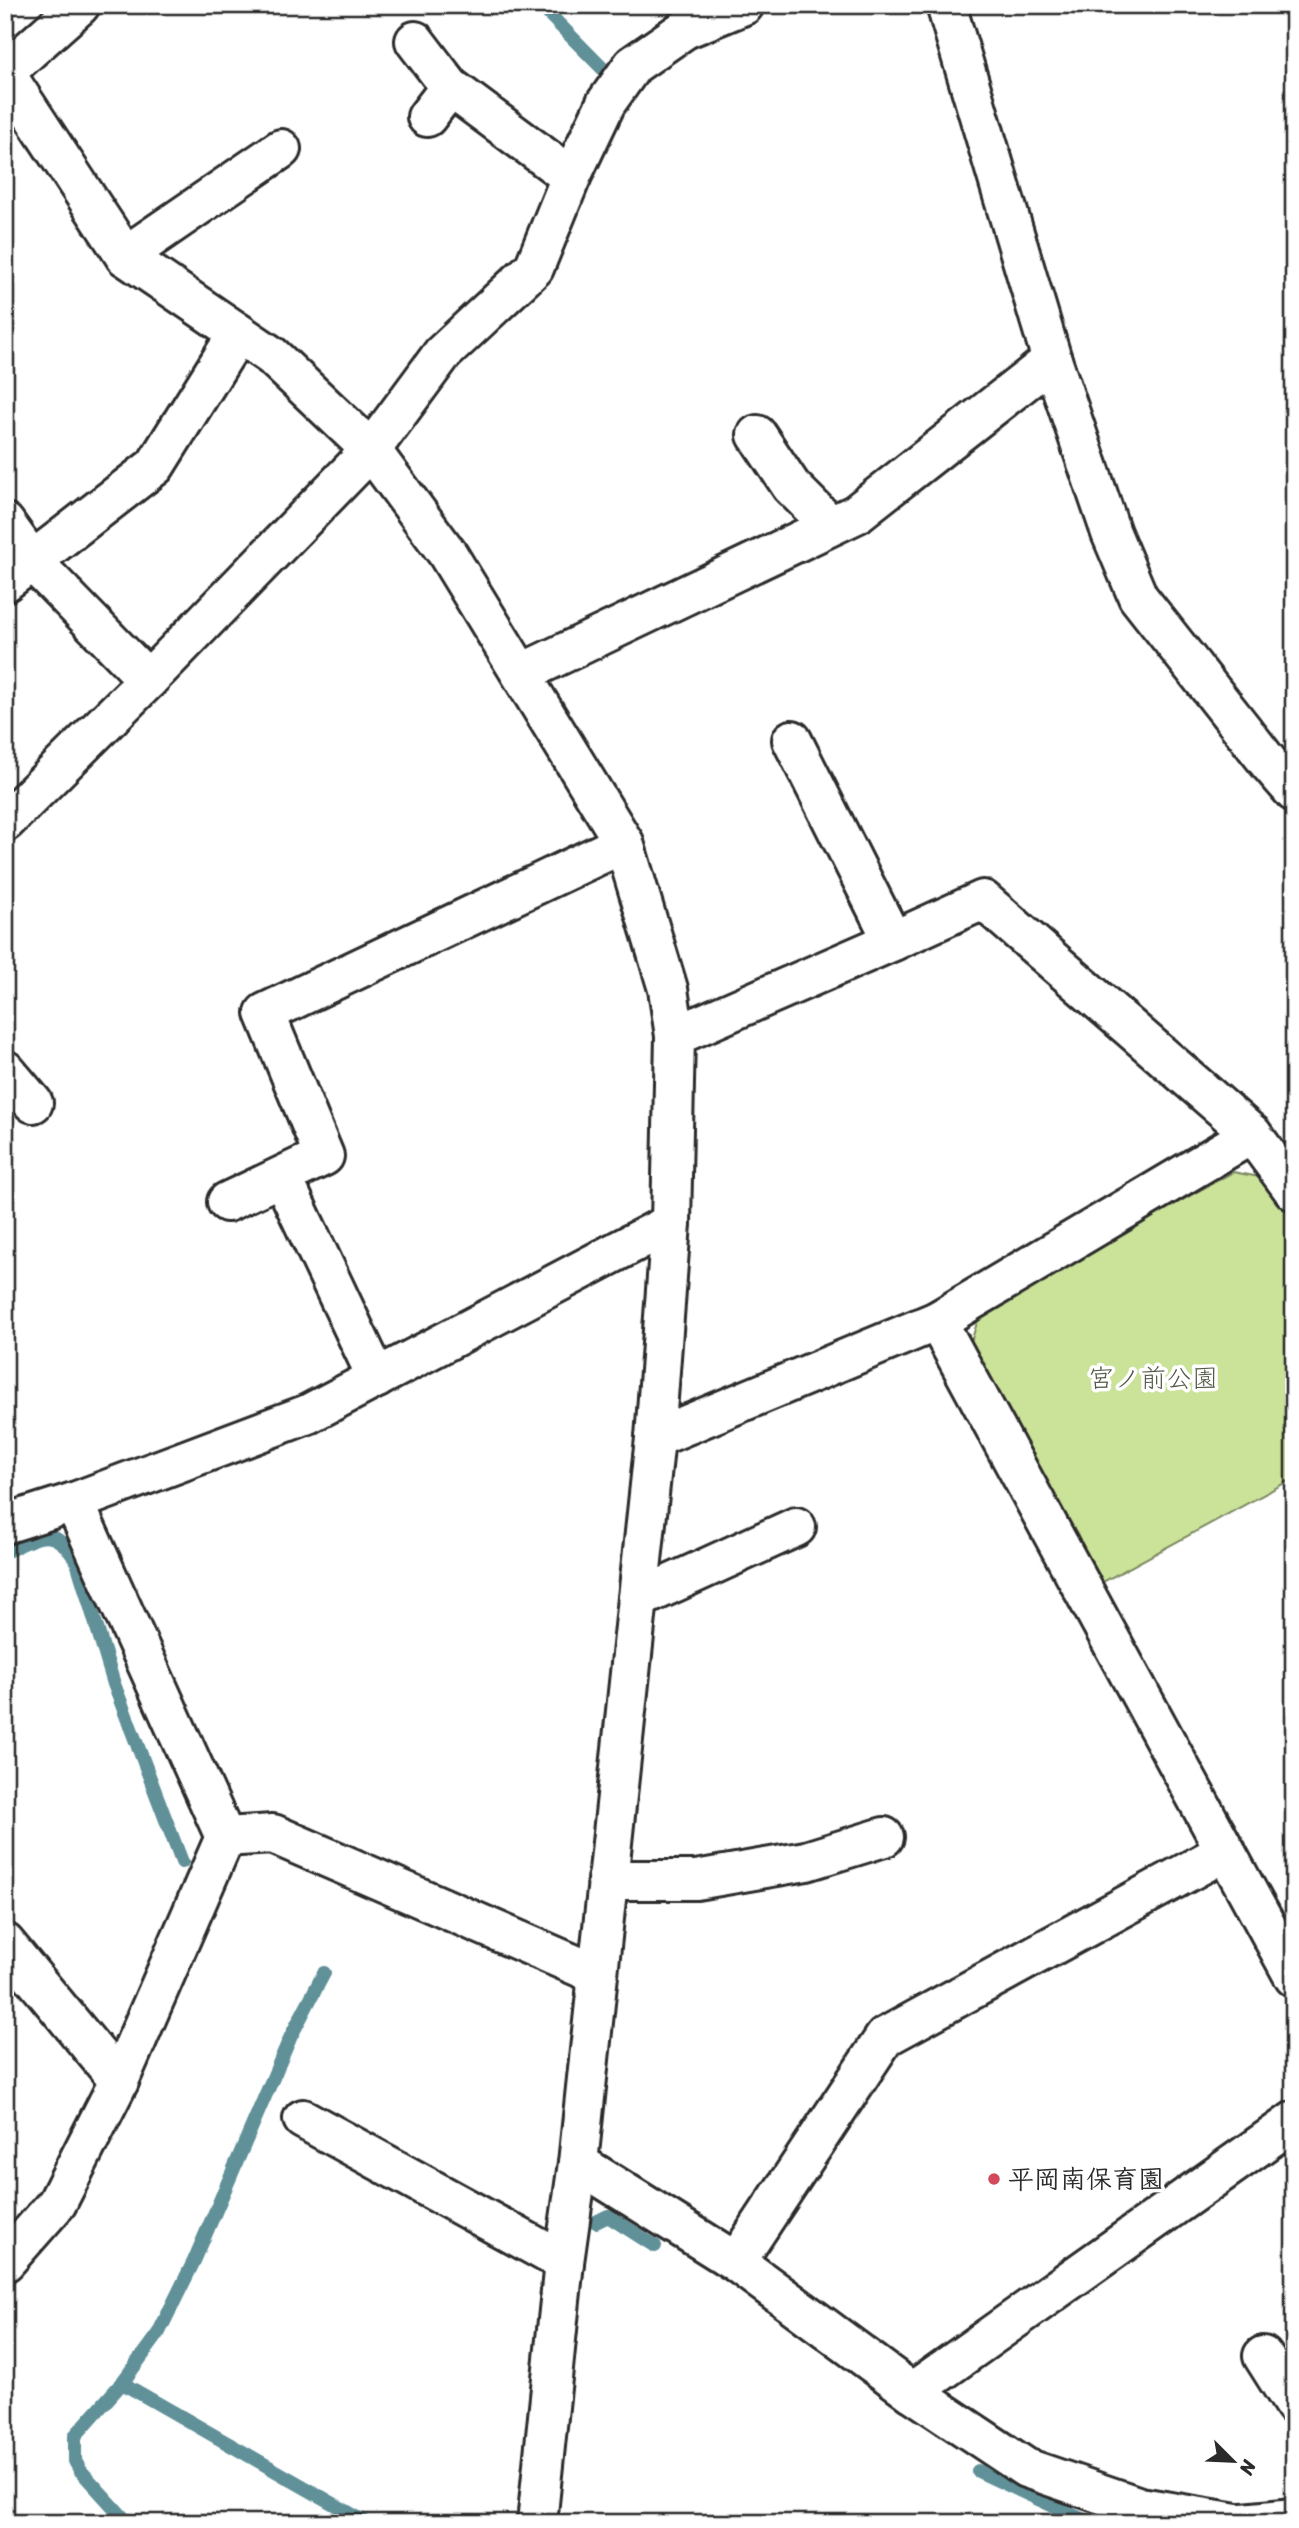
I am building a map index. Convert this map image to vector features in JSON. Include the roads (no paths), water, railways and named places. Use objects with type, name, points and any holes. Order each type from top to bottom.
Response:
[{"type":"street","points":[[80,5],[5,72],[125,256],[272,356],[371,450],[447,553],[624,843],[668,989],[675,1036],[671,1223],[655,1438],[537,2523]]},
{"type":"street","points":[[5,822],[148,680],[371,450],[442,354],[534,268],[571,177],[606,103],[633,65],[685,29],[744,5]]},
{"type":"street","points":[[946,5],[1052,360],[1111,534],[1138,597],[1294,792]]},
{"type":"street","points":[[415,41],[450,87],[571,177]]},
{"type":"street","points":[[427,117],[450,87]]},
{"type":"street","points":[[125,256],[281,149]]},
{"type":"street","points":[[19,572],[155,466],[238,333]]},
{"type":"street","points":[[522,673],[856,514],[1052,360]]},
{"type":"street","points":[[757,435],[791,486],[830,525]]},
{"type":"street","points":[[5,523],[19,572],[148,680]]},
{"type":"street","points":[[792,740],[893,941]]},
{"type":"street","points":[[227,1202],[324,1156],[265,1013],[624,843]]},
{"type":"street","points":[[675,1036],[983,900],[1252,1134],[1294,1191]]},
{"type":"street","points":[[5,1070],[33,1104]]},
{"type":"street","points":[[655,1438],[937,1321],[1252,1134]]},
{"type":"street","points":[[282,1177],[377,1378]]},
{"type":"street","points":[[5,1524],[74,1502],[307,1414],[671,1223]]},
{"type":"street","points":[[937,1321],[1294,1977]]},
{"type":"street","points":[[5,2262],[57,2203],[119,2081],[225,1837],[74,1502]]},
{"type":"street","points":[[638,1599],[796,1527]]},
{"type":"street","points":[[225,1837],[273,1834],[596,1974]]},
{"type":"street","points":[[607,1880],[696,1880],[806,1861],[884,1838]]},
{"type":"street","points":[[736,2262],[885,2037],[1226,1851]]},
{"type":"street","points":[[5,1943],[119,2081]]},
{"type":"street","points":[[303,2119],[564,2262]]},
{"type":"street","points":[[912,2392],[1294,2121]]},
{"type":"street","points":[[578,2163],[736,2262],[912,2392],[1026,2468],[1140,2507],[1237,2523]]},
{"type":"street","points":[[1263,2356],[1294,2405]]},
{"type":"street","points":[[1243,2523],[1294,2518]]},
{"type":"waterway","points":[[540,5],[612,78]]},
{"type":"waterway","points":[[5,1552],[27,1541],[45,1536],[53,1537],[69,1550],[77,1562],[114,1684],[182,1862]]},
{"type":"waterway","points":[[128,2523],[80,2470],[75,2461],[75,2436],[122,2383],[158,2334],[194,2261],[291,2036],[324,1973]]},
{"type":"waterway","points":[[596,2222],[608,2216],[655,2246]]},
{"type":"waterway","points":[[122,2383],[367,2523]]},
{"type":"waterway","points":[[978,2471],[1090,2523]]},
{"type":"place","name":"平岡南保育園","points":[[994,2179]]},
{"type":"park label","name":"宮ノ前公園","points":[[1153,1378]]}]
